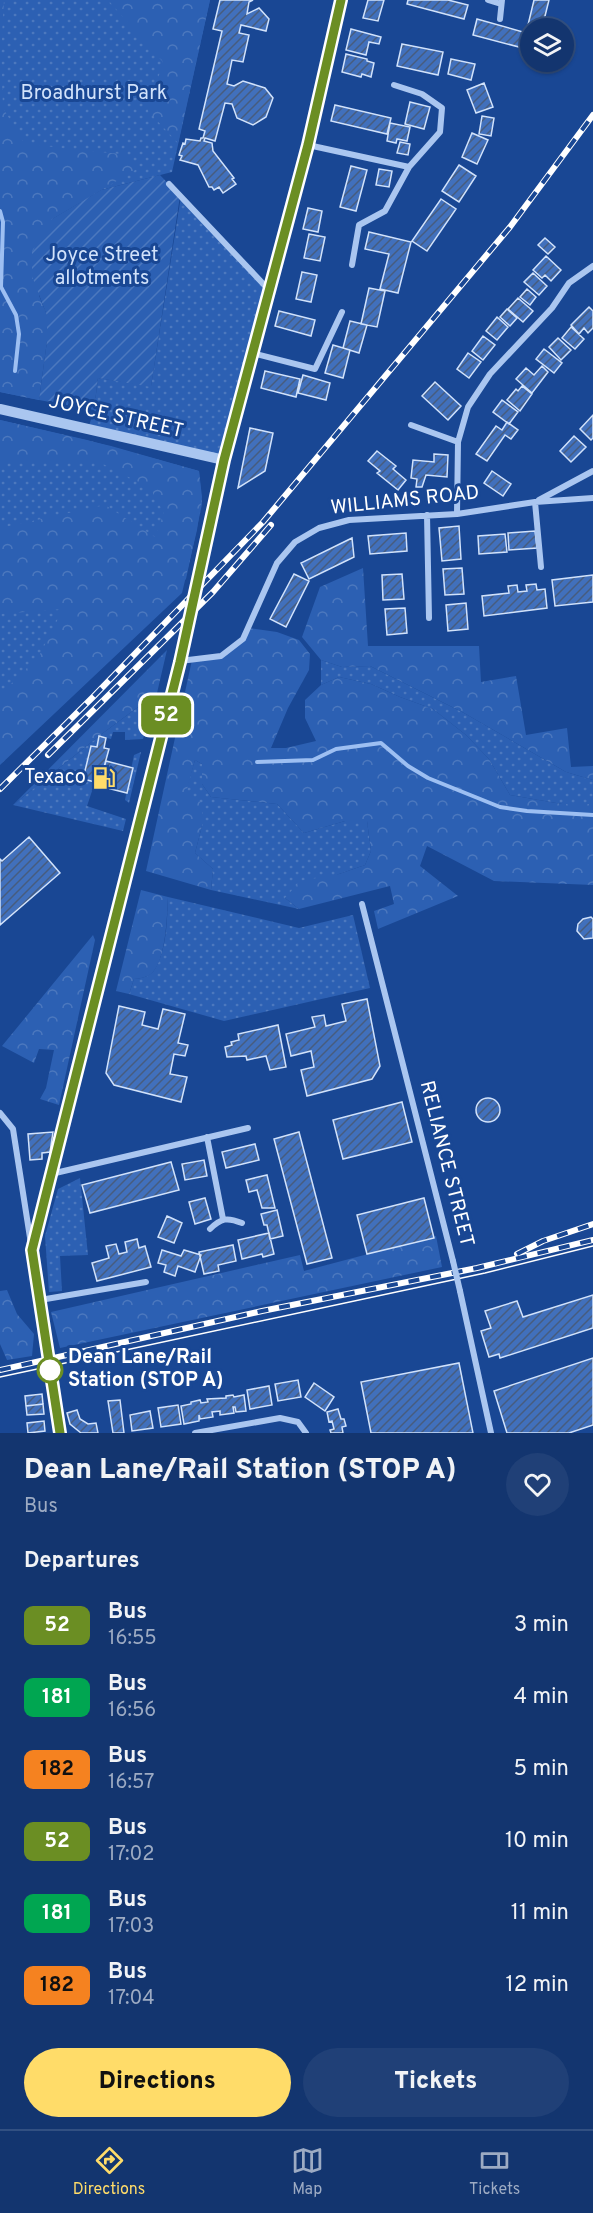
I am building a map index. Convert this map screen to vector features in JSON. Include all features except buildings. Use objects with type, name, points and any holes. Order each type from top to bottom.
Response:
[{"type":"street","points":[[32,1250],[180,662],[224,460],[308,145],[341,0]]},
{"type":"street","points":[[488,0],[502,2],[500,19]]},
{"type":"street","points":[[352,265],[359,225],[385,211],[409,167],[440,132],[442,108],[422,94],[394,85]]},
{"type":"street","points":[[308,145],[409,167]]},
{"type":"street","points":[[170,184],[269,290]]},
{"type":"street","points":[[457,514],[458,442],[468,407],[490,374],[552,308],[569,283],[593,266]]},
{"type":"street","points":[[251,353],[315,369],[342,312]]},
{"type":"street","name":"JOYCE STREET","points":[[0,409],[224,460]]},
{"type":"street","points":[[411,425],[458,442]]},
{"type":"street","points":[[541,567],[536,502],[593,471]]},
{"type":"street","name":"WILLIAMS ROAD","points":[[180,662],[221,656],[243,639],[277,563],[295,542],[319,528],[349,520],[457,514],[536,502],[593,498]]},
{"type":"street","points":[[427,515],[429,618]]},
{"type":"street","name":"RELIANCE STREET","points":[[362,904],[453,1261],[491,1433]]},
{"type":"street","points":[[0,1113],[13,1129],[60,1433]]},
{"type":"street","points":[[51,1174],[248,1128]]},
{"type":"street","points":[[207,1137],[223,1219]]},
{"type":"street","points":[[210,1229],[223,1219],[242,1223]]},
{"type":"street","points":[[40,1300],[146,1282]]},
{"type":"street","points":[[195,1433],[280,1418],[298,1422],[306,1433]]},
{"type":"green space","name":"Broadhurst Park","points":[[0,0],[210,0],[172,172],[101,190],[52,219],[39,296],[47,316],[39,400],[0,392]]},
{"type":"green space","points":[[0,0],[4,0],[1,53],[3,108],[24,143],[122,154],[137,169],[52,219],[39,296],[47,316],[47,341],[39,400],[0,392]]},
{"type":"green space","points":[[108,0],[210,0],[178,143],[148,111],[163,62]]},
{"type":"green space","name":"Joyce Street allotments","points":[[160,175],[180,196],[151,387],[98,378],[94,410],[39,400],[47,341],[47,316],[32,276],[32,252],[52,219],[101,190]]},
{"type":"green space","points":[[181,196],[269,290],[224,460],[88,429],[94,410],[98,378],[151,386]]},
{"type":"green space","points":[[0,420],[87,440],[199,471],[202,504],[186,579],[0,748]]},
{"type":"green space","points":[[0,420],[111,446],[199,471],[202,497],[197,530],[182,593],[0,765],[0,695],[39,656],[63,609],[0,614],[0,528],[105,505],[155,537],[164,513],[150,488],[99,462],[0,462]]},
{"type":"green space","points":[[363,568],[368,646],[479,646],[481,682],[516,676],[526,735],[567,728],[571,767],[593,766],[593,780],[566,772],[464,713],[370,666],[342,667],[321,660],[302,637],[320,587]]},
{"type":"green space","points":[[248,628],[277,632],[299,640],[310,654],[309,670],[288,708],[271,748],[286,748],[316,741],[305,718],[305,700],[321,685],[339,677],[371,684],[433,709],[466,735],[489,759],[510,795],[562,804],[593,804],[593,885],[494,881],[427,846],[420,866],[458,896],[378,929],[374,911],[394,904],[390,886],[299,909],[285,898],[300,881],[339,874],[365,865],[371,851],[367,821],[345,821],[304,833],[277,804],[211,797],[202,784],[202,764],[195,760],[186,793],[202,803],[202,826],[195,853],[213,869],[211,890],[146,871],[192,660],[218,655],[232,648]]},
{"type":"green space","points":[[167,650],[157,693],[13,805]]},
{"type":"green space","points":[[321,660],[342,667],[370,666],[464,713],[566,772],[593,780],[593,804],[562,804],[510,795],[489,759],[466,735],[433,709],[371,684],[339,677],[321,685]]},
{"type":"green space","points":[[157,693],[143,739],[125,740],[125,732],[113,732],[111,739],[99,736]]},
{"type":"green space","points":[[99,736],[97,747],[91,746],[83,779],[95,782],[87,806],[126,819],[123,831],[13,805]]},
{"type":"green space","points":[[141,752],[129,803],[125,800],[134,755]]},
{"type":"green space","points":[[195,760],[202,764],[202,784],[211,797],[277,804],[304,833],[345,821],[367,821],[371,851],[365,865],[285,898],[299,909],[211,890],[213,869],[195,853],[202,826],[185,793]]},
{"type":"green space","points":[[141,890],[168,897],[166,926],[157,967],[148,976],[134,979],[129,994],[116,991]]},
{"type":"green space","points":[[168,897],[299,928],[353,915],[370,988],[224,1021],[129,994],[134,979],[151,974],[159,961],[166,934]]},
{"type":"green space","points":[[93,935],[95,940],[59,1105],[40,1099],[46,1088],[54,1050],[39,1049],[34,1063],[2,1046]]},
{"type":"green space","points":[[80,1178],[88,1255],[60,1256],[62,1291],[49,1292],[45,1236],[58,1189]]},
{"type":"green space","points":[[436,1236],[442,1267],[60,1348],[51,1312],[300,1255],[304,1271]]},
{"type":"green space","points":[[7,1290],[17,1314],[34,1334],[32,1356],[7,1360],[0,1344],[0,1291]]},
{"type":"waterway","points":[[0,211],[3,222],[1,287],[16,315],[19,334],[15,371]]},
{"type":"waterway","points":[[257,762],[313,760],[336,749],[381,743],[408,766],[428,778],[500,807],[593,815]]},
{"type":"tram line","points":[[0,1377],[485,1273],[593,1246]]},
{"type":"railway","points":[[0,789],[263,522],[510,227],[593,115]]},
{"type":"railway","points":[[48,755],[213,592],[271,525]]},
{"type":"railway","points":[[517,1254],[543,1241],[593,1224]]},
{"type":"railway","points":[[0,1370],[262,1311],[477,1268],[593,1240]]},
{"type":"bus line","name":"52","points":[[60,1433],[32,1250],[180,662],[224,460],[308,145],[341,0]]},
{"type":"place","name":"Texaco","points":[[104,778]]},
{"type":"place","name":"Dean Lane/Rail Station (STOP A)","points":[[50,1370]]}]
